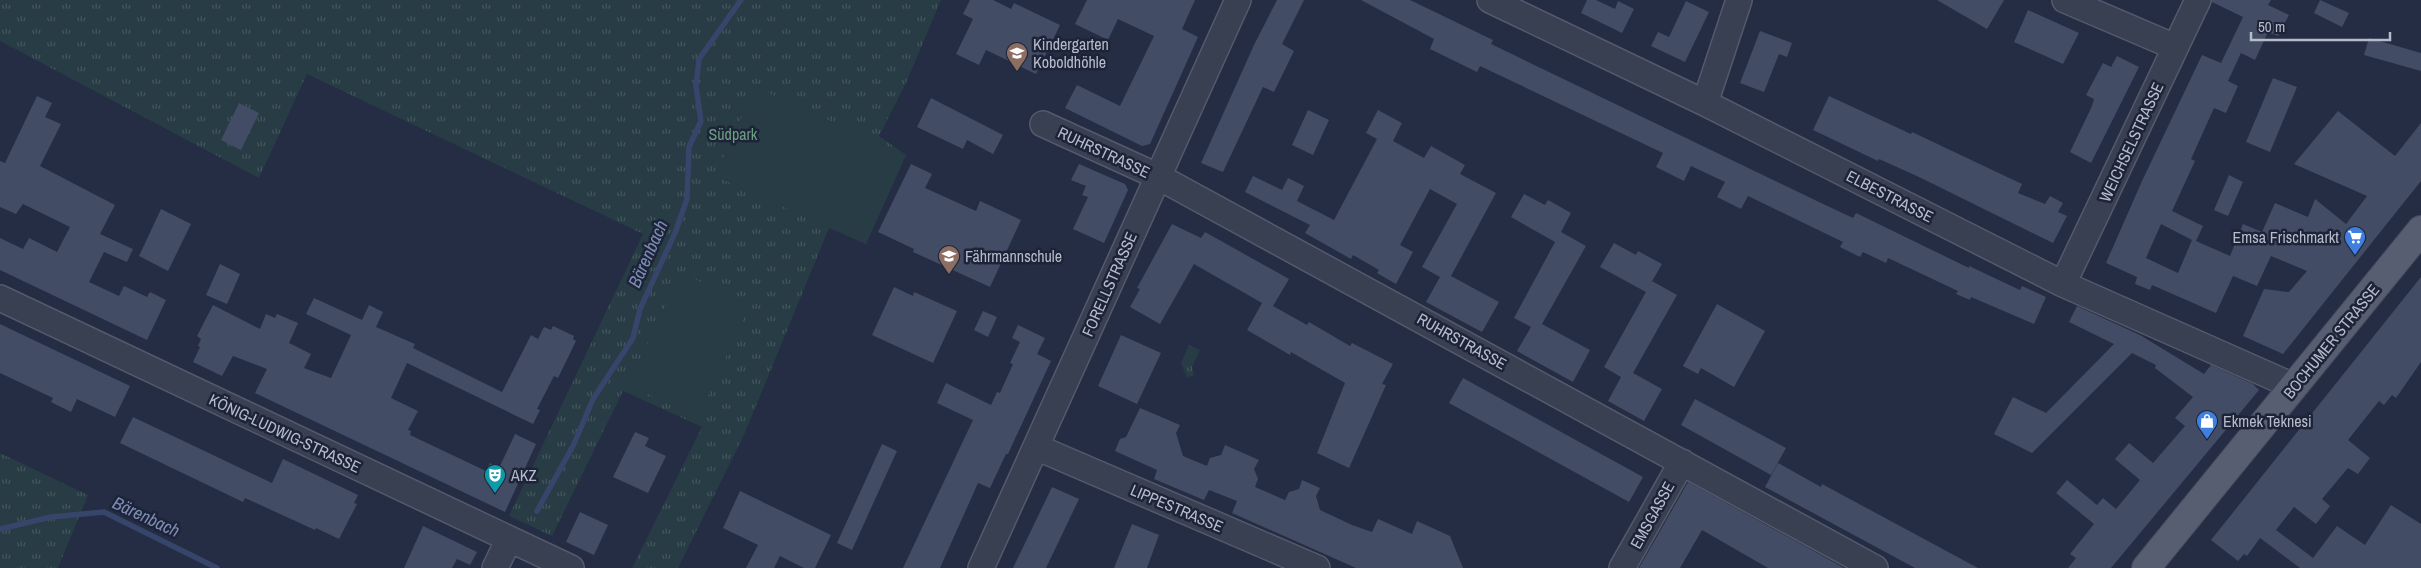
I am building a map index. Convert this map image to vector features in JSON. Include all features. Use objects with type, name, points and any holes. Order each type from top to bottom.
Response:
[{"type":"main road","name":"BOCHUMER STRASSE","points":[[2146,568],[2421,230]]},
{"type":"street","name":"FORELLSTRASSE","points":[[981,568],[1238,0]]},
{"type":"street","name":"ELBESTRASSE","points":[[1490,0],[1705,103],[2064,284],[2293,386]]},
{"type":"street","points":[[1705,103],[1739,0]]},
{"type":"street","points":[[2066,0],[2176,47]]},
{"type":"street","name":"WEICHSELSTRASSE","points":[[2064,284],[2198,0]]},
{"type":"street","name":"RUHRSTRASSE","points":[[1043,124],[1157,176],[1875,568]]},
{"type":"street","name":"KÖNIG-LUDWIG-STRASSE","points":[[0,298],[571,568]]},
{"type":"street","name":"LIPPESTRASSE","points":[[1036,448],[1317,568]]},
{"type":"street","name":"EMSGASSE","points":[[1622,568],[1682,462]]},
{"type":"street","points":[[495,568],[509,539]]},
{"type":"green space","name":"Südpark","points":[[0,0],[941,0],[906,83],[879,136],[906,155],[866,244],[829,228],[744,435],[678,568],[632,568],[702,427],[623,391],[552,536],[509,516],[643,234],[307,74],[259,178],[0,41]]},
{"type":"green space","points":[[755,87],[906,155],[866,244],[715,176]]},
{"type":"green space","points":[[681,273],[750,305],[698,417],[628,385]]},
{"type":"green space","points":[[1189,345],[1200,350],[1192,367],[1194,375],[1187,378],[1181,363]]},
{"type":"green space","points":[[0,453],[88,495],[58,568],[0,568]]},
{"type":"building","points":[[970,0],[993,0],[1011,9],[1014,3],[1060,25],[1036,74],[986,50],[979,65],[956,54],[973,19],[963,14]]},
{"type":"building","points":[[1087,0],[1195,0],[1182,29],[1198,37],[1150,144],[1142,146],[1065,108],[1077,85],[1120,106],[1154,36],[1118,19],[1108,40],[1075,24]]},
{"type":"building","points":[[1277,0],[1304,0],[1282,44],[1294,51],[1274,92],[1263,87],[1223,172],[1201,163],[1254,45]]},
{"type":"building","points":[[1361,0],[1410,0],[1493,40],[1491,44],[1853,218],[1856,213],[1969,268],[1969,266],[2020,290],[2022,286],[2046,297],[2034,324],[1971,297],[1970,300],[1956,294],[1958,291],[1888,258],[1886,263],[1863,252],[1860,257],[1840,247],[1843,242],[1748,196],[1741,209],[1717,197],[1725,182],[1691,166],[1684,181],[1656,167],[1663,153],[1480,66],[1477,72],[1430,49],[1434,39]]},
{"type":"building","points":[[1587,0],[1596,0],[1615,9],[1618,1],[1634,9],[1622,33],[1581,13]]},
{"type":"building","points":[[1937,0],[2004,0],[1987,29]]},
{"type":"building","points":[[2212,0],[2271,0],[2268,5],[2289,15],[2278,36],[2268,32],[2255,60],[2241,53],[2228,81],[2238,86],[2226,113],[2214,108],[2191,159],[2195,161],[2172,211],[2203,226],[2196,241],[2230,256],[2243,224],[2262,232],[2275,203],[2308,217],[2315,199],[2346,224],[2367,196],[2294,164],[2338,111],[2395,156],[2421,123],[2421,181],[2283,354],[2243,336],[2264,289],[2289,292],[2307,271],[2271,256],[2257,286],[2233,276],[2216,313],[2152,285],[2150,290],[2135,284],[2137,277],[2106,263],[2142,181],[2202,55],[2221,63],[2243,17],[2212,2]],"holes":[[[2161,224],[2192,240],[2178,273],[2146,258]]]},
{"type":"building","points":[[2320,0],[2349,13],[2342,27],[2314,13]]},
{"type":"building","points":[[1686,1],[1709,12],[1685,62],[1651,46],[1658,32],[1669,37]]},
{"type":"building","points":[[2028,10],[2079,33],[2063,64],[2014,42]]},
{"type":"building","points":[[1760,31],[1792,43],[1787,57],[1779,54],[1764,92],[1740,83]]},
{"type":"building","points":[[2369,38],[2421,53],[2421,71],[2364,55]]},
{"type":"building","points":[[2117,56],[2139,67],[2091,163],[2070,152],[2094,99],[2086,95],[2103,63],[2111,67]]},
{"type":"building","points":[[2273,78],[2297,87],[2270,152],[2246,142]]},
{"type":"building","points":[[37,96],[52,103],[45,117],[61,124],[40,166],[115,205],[100,234],[133,249],[127,262],[104,252],[89,282],[119,296],[124,286],[147,297],[150,292],[166,300],[147,340],[0,270],[0,238],[23,249],[29,238],[57,252],[70,227],[23,204],[16,214],[0,207],[0,161],[5,163]]},
{"type":"building","points":[[1829,96],[1911,134],[1912,132],[2022,184],[2018,193],[2045,204],[2050,196],[2063,203],[2058,212],[2067,216],[2053,243],[1919,177],[1879,159],[1878,161],[1813,130]]},
{"type":"building","points":[[931,98],[1003,135],[993,154],[967,140],[963,149],[917,127]]},
{"type":"building","points":[[239,103],[259,113],[241,150],[221,140]]},
{"type":"building","points":[[1308,110],[1329,120],[1313,155],[1292,145]]},
{"type":"building","points":[[1378,110],[1402,123],[1393,141],[1424,158],[1431,146],[1465,165],[1460,174],[1496,193],[1451,276],[1499,302],[1482,332],[1426,302],[1440,277],[1422,267],[1457,204],[1430,189],[1400,245],[1413,252],[1396,284],[1377,273],[1379,270],[1353,255],[1351,259],[1305,233],[1310,225],[1245,192],[1253,176],[1282,190],[1288,178],[1304,186],[1297,201],[1334,220],[1377,139],[1366,133]]},
{"type":"building","points":[[911,164],[932,174],[925,188],[976,211],[980,201],[1021,220],[990,287],[913,252],[914,249],[878,232]]},
{"type":"building","points":[[1079,164],[1125,184],[1128,190],[1104,243],[1073,229],[1088,197],[1082,195],[1086,186],[1071,180]]},
{"type":"building","points":[[2229,175],[2243,182],[2228,216],[2214,210]]},
{"type":"building","points":[[1524,194],[1545,205],[1548,200],[1571,213],[1561,232],[1586,246],[1542,324],[1590,350],[1573,382],[1517,351],[1531,327],[1514,318],[1555,242],[1511,217]]},
{"type":"building","points":[[161,209],[191,224],[168,271],[139,256]]},
{"type":"building","points":[[1172,224],[1201,238],[1205,232],[1289,279],[1273,306],[1307,325],[1309,322],[1350,346],[1352,343],[1393,364],[1382,384],[1386,385],[1349,468],[1317,453],[1345,383],[1291,352],[1290,355],[1247,330],[1262,303],[1194,264],[1160,324],[1130,307],[1140,289],[1137,288]]},
{"type":"building","points":[[1614,243],[1636,255],[1638,251],[1662,264],[1652,281],[1677,295],[1633,373],[1662,389],[1644,421],[1608,401],[1621,377],[1604,367],[1646,292],[1600,267]]},
{"type":"building","points":[[220,264],[240,274],[227,304],[206,295]]},
{"type":"building","points":[[2421,277],[2421,362],[2396,398],[2392,395],[2384,405],[2379,401],[2348,440],[2370,458],[2358,474],[2348,468],[2322,499],[2330,506],[2316,524],[2294,507],[2276,530],[2313,558],[2337,526],[2365,545],[2391,505],[2421,524],[2421,568],[2300,568],[2260,538],[2247,556],[2244,554],[2238,561],[2211,540]]},
{"type":"building","points":[[894,287],[913,296],[914,292],[957,311],[933,363],[872,335]]},
{"type":"building","points":[[314,298],[362,320],[369,305],[383,312],[376,327],[415,344],[413,348],[502,392],[531,335],[538,339],[544,327],[551,330],[553,326],[574,336],[573,339],[576,341],[558,378],[554,376],[537,409],[540,410],[533,424],[407,363],[391,398],[418,411],[408,430],[411,431],[410,435],[486,471],[490,463],[499,468],[515,434],[536,444],[505,512],[255,393],[267,369],[233,356],[222,376],[193,362],[200,347],[198,346],[201,339],[197,336],[213,305],[260,329],[266,314],[275,318],[277,314],[298,323],[289,343],[311,354],[304,368],[331,378],[351,335],[306,314]]},
{"type":"building","points":[[1717,304],[1765,331],[1734,387],[1701,368],[1698,374],[1683,366]]},
{"type":"building","points":[[2077,306],[2140,335],[2204,374],[2211,365],[2253,384],[2259,390],[2111,568],[2068,568],[2076,558],[2070,554],[2094,524],[2056,493],[2067,480],[2097,505],[2103,498],[2116,509],[2140,480],[2115,459],[2129,443],[2153,463],[2185,426],[2175,418],[2193,397],[2155,368],[2156,365],[2132,353],[2032,453],[1994,434],[2013,397],[2046,413],[2114,344],[2069,322]]},
{"type":"building","points":[[983,311],[997,317],[988,337],[974,330]]},
{"type":"building","points":[[0,324],[130,386],[115,417],[77,399],[71,412],[51,402],[53,398],[0,373]]},
{"type":"building","points":[[1018,325],[1045,338],[1037,354],[1051,361],[1008,454],[1006,454],[990,488],[978,483],[940,568],[903,568],[973,420],[937,403],[946,383],[991,405],[997,392],[1000,393],[1013,364],[1010,363],[1020,342],[1012,338]]},
{"type":"building","points":[[1121,335],[1161,353],[1137,404],[1098,386]]},
{"type":"building","points":[[1463,378],[1643,477],[1629,502],[1449,403]]},
{"type":"building","points":[[1695,399],[1786,448],[1771,475],[1681,425]]},
{"type":"building","points":[[1140,408],[1180,425],[1176,433],[1183,456],[1207,466],[1210,458],[1221,455],[1225,445],[1259,460],[1254,469],[1258,479],[1255,487],[1285,500],[1289,492],[1299,489],[1302,480],[1320,488],[1316,496],[1320,510],[1372,532],[1378,519],[1412,534],[1417,521],[1450,536],[1463,568],[1356,568],[1232,513],[1237,501],[1209,490],[1204,500],[1154,479],[1157,470],[1115,451],[1120,439],[1126,437]]},
{"type":"building","points":[[133,417],[272,483],[283,459],[358,495],[354,503],[357,504],[339,539],[316,528],[315,530],[245,498],[243,502],[120,443]]},
{"type":"building","points":[[635,432],[649,438],[645,446],[666,456],[648,493],[613,477]]},
{"type":"building","points":[[882,444],[897,451],[852,550],[837,543]]},
{"type":"building","points":[[1778,463],[1821,487],[1822,484],[1978,568],[1915,568],[1765,487]]},
{"type":"building","points":[[1688,482],[1844,568],[1768,568],[1702,530],[1680,568],[1639,568]]},
{"type":"building","points":[[1052,487],[1079,499],[1046,568],[1013,568]]},
{"type":"building","points":[[740,491],[831,535],[815,568],[804,568],[780,556],[774,568],[746,568],[758,545],[723,528]]},
{"type":"building","points":[[580,512],[608,525],[594,555],[566,542]]},
{"type":"building","points":[[1132,524],[1159,535],[1147,568],[1114,568]]},
{"type":"building","points":[[423,526],[477,552],[470,565],[457,559],[452,568],[404,568]]},
{"type":"waterway","name":"Bärenbach","points":[[537,511],[574,444],[593,399],[633,338],[640,309],[675,233],[687,199],[689,147],[701,121],[696,86],[699,59],[741,0]]},
{"type":"waterway","name":"Bärenbach","points":[[0,529],[51,517],[104,512],[217,568]]},
{"type":"place","name":"Kindergarten Koboldhöhle","points":[[1017,72]]},
{"type":"place","name":"Emsa Frischmarkt","points":[[2355,256]]},
{"type":"place","name":"Fährmannschule","points":[[949,275]]},
{"type":"place","name":"Ekmek Teknesi","points":[[2207,440]]},
{"type":"place","name":"AKZ","points":[[495,494]]}]
